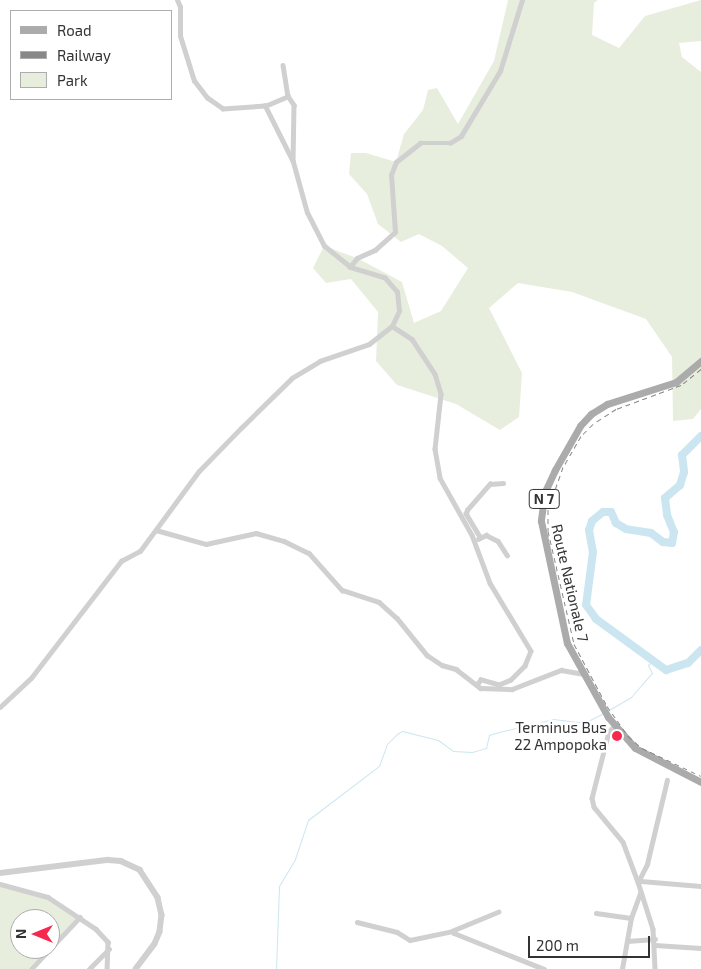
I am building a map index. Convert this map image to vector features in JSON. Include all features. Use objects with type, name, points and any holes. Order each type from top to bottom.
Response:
[{"type":"main road","name":"Route Nationale 7","points":[[614,726],[567,643],[542,532],[546,491],[569,444],[591,414],[607,404],[676,382],[701,361]]},
{"type":"main road","name":"N 7","points":[[614,726],[648,757],[701,782]]},
{"type":"street","points":[[176,0],[180,7],[180,36],[194,81],[207,98],[223,109],[265,106],[288,96]]},
{"type":"street","points":[[350,268],[357,258],[375,250],[395,232],[391,175],[396,162],[420,143],[450,143],[461,136],[500,71],[522,0]]},
{"type":"street","points":[[283,65],[288,96],[294,105],[293,162]]},
{"type":"street","points":[[0,707],[31,678],[121,561],[140,551],[199,471],[292,378],[320,361],[369,344],[392,326],[398,310],[397,292],[386,278],[350,268],[324,246],[307,213],[293,162],[265,106]]},
{"type":"street","points":[[392,326],[412,339],[440,386],[435,449],[440,478],[477,545],[490,583],[531,651],[525,666],[511,680],[499,685],[481,680],[477,685]]},
{"type":"street","points":[[477,545],[478,536],[466,514],[467,510],[490,484],[503,483]]},
{"type":"street","points":[[156,530],[206,544],[256,533],[284,541],[308,553],[342,590],[379,602],[397,618],[426,655],[442,666],[456,669],[484,689],[512,689],[561,670],[584,674]]},
{"type":"street","points":[[478,536],[486,535],[498,541],[506,555]]},
{"type":"street","points":[[614,726],[609,732],[592,798],[594,807],[623,842],[640,881]]},
{"type":"street","points":[[655,969],[654,939],[640,892],[640,881],[667,780]]},
{"type":"street","points":[[0,873],[108,860],[121,861],[140,870],[158,898],[162,914],[160,932],[155,944],[136,969]]},
{"type":"street","points":[[640,881],[701,886]]},
{"type":"street","points":[[0,884],[48,897],[80,917],[108,942],[107,969]]},
{"type":"street","points":[[622,969],[631,918],[640,892]]},
{"type":"street","points":[[357,922],[397,932],[410,940],[453,931],[499,912]]},
{"type":"street","points":[[596,913],[631,918]]},
{"type":"street","points":[[32,969],[80,917]]},
{"type":"street","points":[[453,931],[544,969]]},
{"type":"street","points":[[627,941],[654,939]]},
{"type":"street","points":[[655,945],[701,948]]},
{"type":"street","points":[[89,969],[109,949]]},
{"type":"green space","points":[[508,0],[598,0],[594,3],[592,35],[619,48],[645,16],[701,0],[701,41],[679,43],[682,57],[701,72],[701,409],[693,419],[673,421],[672,357],[646,319],[572,292],[518,283],[489,308],[522,373],[519,417],[500,430],[456,404],[397,385],[376,361],[378,312],[351,279],[326,283],[313,268],[324,246],[357,258],[402,282],[414,323],[441,311],[468,268],[442,246],[419,234],[401,242],[378,224],[367,194],[349,174],[351,153],[366,153],[396,162],[404,134],[423,110],[428,90],[437,88],[458,124],[494,61]]},
{"type":"green space","points":[[0,884],[48,897],[79,916],[60,936],[60,909],[10,909],[10,959],[38,959],[28,969],[0,969]]},
{"type":"waterway","points":[[701,436],[682,455],[684,472],[680,485],[665,498],[667,515],[674,532],[672,543],[663,542],[651,533],[626,529],[616,523],[611,512],[603,512],[592,521],[589,530],[593,552],[586,605],[596,619],[666,670],[688,663],[701,650]]},
{"type":"waterway","points":[[607,711],[631,697],[652,673],[648,665],[653,661]]},
{"type":"waterway","points":[[276,969],[279,886],[295,859],[308,820],[379,766],[387,744],[397,734],[402,731],[438,740],[453,751],[472,752],[486,748],[489,735],[499,732],[553,719],[584,723],[604,713]]},
{"type":"railway","points":[[701,369],[681,385],[616,409],[593,424],[581,436],[563,467],[548,510],[548,531],[574,644],[607,706],[628,736],[642,748],[701,776]]},
{"type":"place","name":"Terminus Bus 22 Ampopoka","points":[[617,736]]}]
